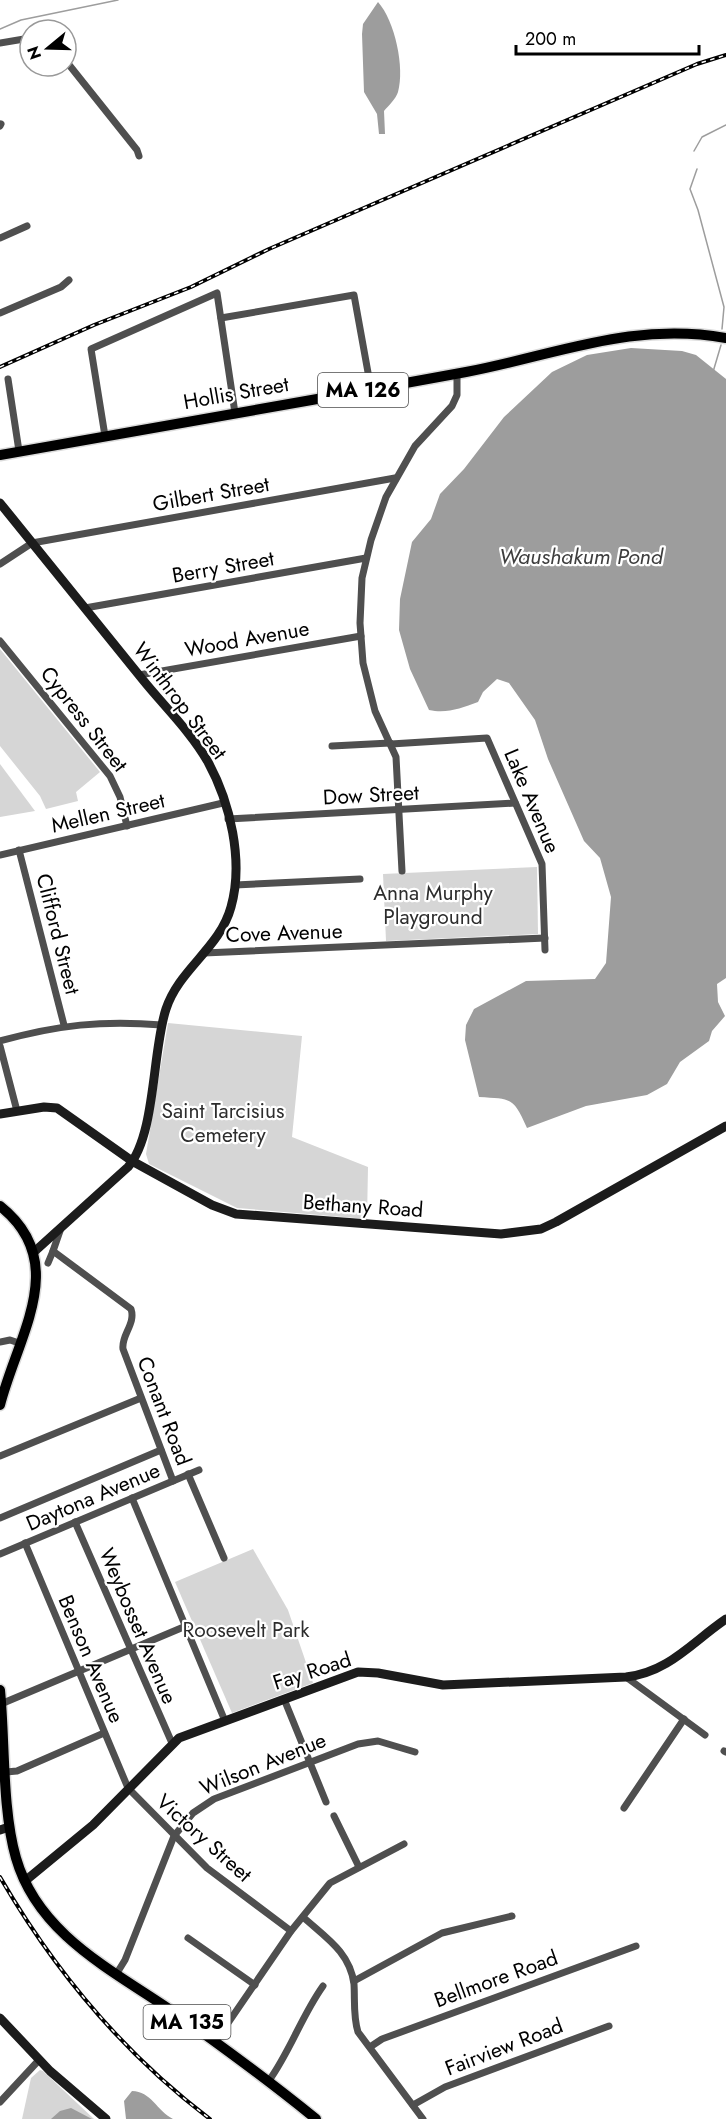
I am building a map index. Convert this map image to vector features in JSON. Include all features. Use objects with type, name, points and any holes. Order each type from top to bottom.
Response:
[{"type":"main road","name":"Hollis Street","points":[[0,455],[530,360],[613,337],[686,333],[726,338]]},
{"type":"main road","points":[[0,1206],[23,1228],[34,1252],[37,1285],[0,1404]]},
{"type":"main road","name":"MA 135","points":[[0,1690],[6,1772],[5,1829],[24,1881],[42,1911],[74,1945],[215,2042],[316,2119]]},
{"type":"street","points":[[0,44],[18,40]]},
{"type":"street","points":[[78,76],[137,150],[139,156]]},
{"type":"street","points":[[0,238],[27,226]]},
{"type":"street","points":[[0,313],[61,287],[69,280]]},
{"type":"street","points":[[105,436],[90,349],[217,293],[235,413]]},
{"type":"street","points":[[221,318],[354,296],[371,389]]},
{"type":"street","points":[[402,871],[396,757],[379,722],[368,689],[360,636],[360,602],[366,558],[379,514],[395,478],[415,446],[452,406],[458,395],[457,374]]},
{"type":"street","points":[[8,379],[19,451]]},
{"type":"street","name":"Gilbert Street","points":[[32,543],[395,478]]},
{"type":"street","name":"Winthrop Street","points":[[0,503],[207,760],[228,819],[234,851],[235,885],[226,920],[172,994],[162,1025],[144,1127],[132,1161],[34,1252]]},
{"type":"street","points":[[0,564],[32,543]]},
{"type":"street","name":"Berry Street","points":[[85,608],[366,558]]},
{"type":"street","name":"Wood Avenue","points":[[139,675],[360,636]]},
{"type":"street","name":"Cypress Street","points":[[0,641],[110,776],[118,790],[127,826]]},
{"type":"street","name":"Lake Avenue","points":[[391,744],[487,738],[543,868],[546,950]]},
{"type":"street","points":[[332,746],[391,744]]},
{"type":"street","name":"Mellen Street","points":[[0,855],[223,803]]},
{"type":"street","name":"Dow Street","points":[[228,819],[515,803]]},
{"type":"street","name":"Clifford Street","points":[[19,850],[64,1025]]},
{"type":"street","points":[[235,885],[360,879]]},
{"type":"street","name":"Cove Avenue","points":[[204,953],[545,939]]},
{"type":"street","points":[[0,1041],[64,1025],[121,1022],[162,1025]]},
{"type":"street","points":[[0,1046],[17,1111]]},
{"type":"street","name":"Bethany Road","points":[[0,1114],[44,1107],[57,1108],[132,1161],[213,1205],[236,1214],[501,1234],[541,1229],[556,1222],[726,1126]]},
{"type":"street","points":[[48,1263],[62,1227]]},
{"type":"street","name":"Conant Road","points":[[53,1251],[131,1309],[133,1318],[123,1345],[173,1481]]},
{"type":"street","points":[[0,1342],[10,1340],[19,1343]]},
{"type":"street","points":[[0,1456],[141,1398]]},
{"type":"street","points":[[0,1518],[161,1450]]},
{"type":"street","name":"Daytona Avenue","points":[[0,1554],[199,1470]]},
{"type":"street","points":[[188,1474],[224,1558]]},
{"type":"street","points":[[132,1498],[225,1721]]},
{"type":"street","name":"Weybosset Avenue","points":[[75,1522],[172,1743]]},
{"type":"street","name":"Benson Avenue","points":[[25,1544],[128,1788]]},
{"type":"street","name":"Fay Road","points":[[24,1881],[93,1824],[172,1743],[225,1721],[358,1672],[378,1673],[443,1685],[626,1677],[648,1674],[664,1666],[726,1619]]},
{"type":"street","points":[[2,1704],[186,1626]]},
{"type":"street","points":[[626,1677],[705,1735]]},
{"type":"street","points":[[284,1699],[326,1802]]},
{"type":"street","points":[[624,1808],[684,1719]]},
{"type":"street","points":[[6,1772],[17,1771],[104,1734]]},
{"type":"street","name":"Wilson Avenue","points":[[117,1973],[125,1960],[174,1836],[184,1822],[204,1804],[309,1762],[370,1741],[389,1743],[415,1752]]},
{"type":"street","name":"Victory Street","points":[[128,1788],[211,1872],[291,1931]]},
{"type":"street","points":[[334,1816],[359,1867]]},
{"type":"street","points":[[215,2042],[291,1931],[330,1883],[404,1844]]},
{"type":"street","points":[[303,1917],[342,1952],[354,1981],[355,2021],[361,2036],[423,2119]]},
{"type":"street","points":[[354,1981],[442,1933],[512,1917]]},
{"type":"street","points":[[188,1938],[255,1985]]},
{"type":"street","name":"Bellmore Road","points":[[370,2047],[382,2039],[636,1946]]},
{"type":"street","points":[[268,2082],[285,2056],[310,2004],[322,1986]]},
{"type":"street","points":[[0,2018],[39,2060],[106,2119]]},
{"type":"street","name":"Fairview Road","points":[[413,2105],[445,2087],[609,2026]]},
{"type":"street","points":[[0,2102],[39,2060]]},
{"type":"green space","points":[[0,649],[100,772],[76,792],[78,801],[46,809],[40,796],[0,746]]},
{"type":"green space","points":[[0,764],[35,811],[0,817]]},
{"type":"green space","name":"Anna Murphy Playground","points":[[537,867],[538,934],[386,941],[383,874]]},
{"type":"green space","name":"Saint Tarcisius Cemetery","points":[[168,1023],[302,1036],[292,1137],[368,1167],[367,1219],[237,1208],[149,1164],[146,1154]]},
{"type":"green space","name":"Roosevelt Park","points":[[253,1549],[288,1610],[313,1683],[232,1713],[175,1582]]},
{"type":"green space","points":[[40,2070],[94,2119],[22,2119],[31,2078]]},
{"type":"water","points":[[378,2],[394,32],[400,70],[397,95],[384,111],[385,134],[379,134],[377,114],[364,92],[363,24]]},
{"type":"water","name":"Waushakum Pond","points":[[631,348],[682,351],[696,355],[726,379],[726,978],[717,984],[718,1002],[725,1016],[712,1031],[709,1041],[680,1062],[667,1084],[647,1095],[586,1106],[527,1128],[518,1110],[510,1102],[498,1098],[479,1097],[465,1040],[466,1025],[474,1009],[526,981],[595,979],[606,963],[611,897],[600,858],[584,841],[548,759],[535,720],[509,683],[497,679],[483,692],[478,702],[448,711],[429,710],[410,669],[399,630],[400,599],[412,542],[431,519],[440,494],[464,469],[504,417],[552,372],[587,355]]},
{"type":"water","points":[[132,2091],[144,2094],[173,2119],[126,2119],[124,2101]]},
{"type":"water","points":[[71,2108],[92,2119],[51,2119],[60,2111]]},
{"type":"waterway","points":[[0,29],[21,20],[118,0]]},
{"type":"waterway","points":[[694,151],[702,137],[726,125]]},
{"type":"waterway","points":[[697,169],[690,189],[698,210],[724,307],[722,329]]},
{"type":"waterway","points":[[713,372],[721,345]]},
{"type":"railway","points":[[0,367],[94,325],[191,287],[269,249],[697,64],[726,55]]},
{"type":"railway","points":[[0,1877],[44,1945],[93,2008],[148,2067],[210,2119]]}]
